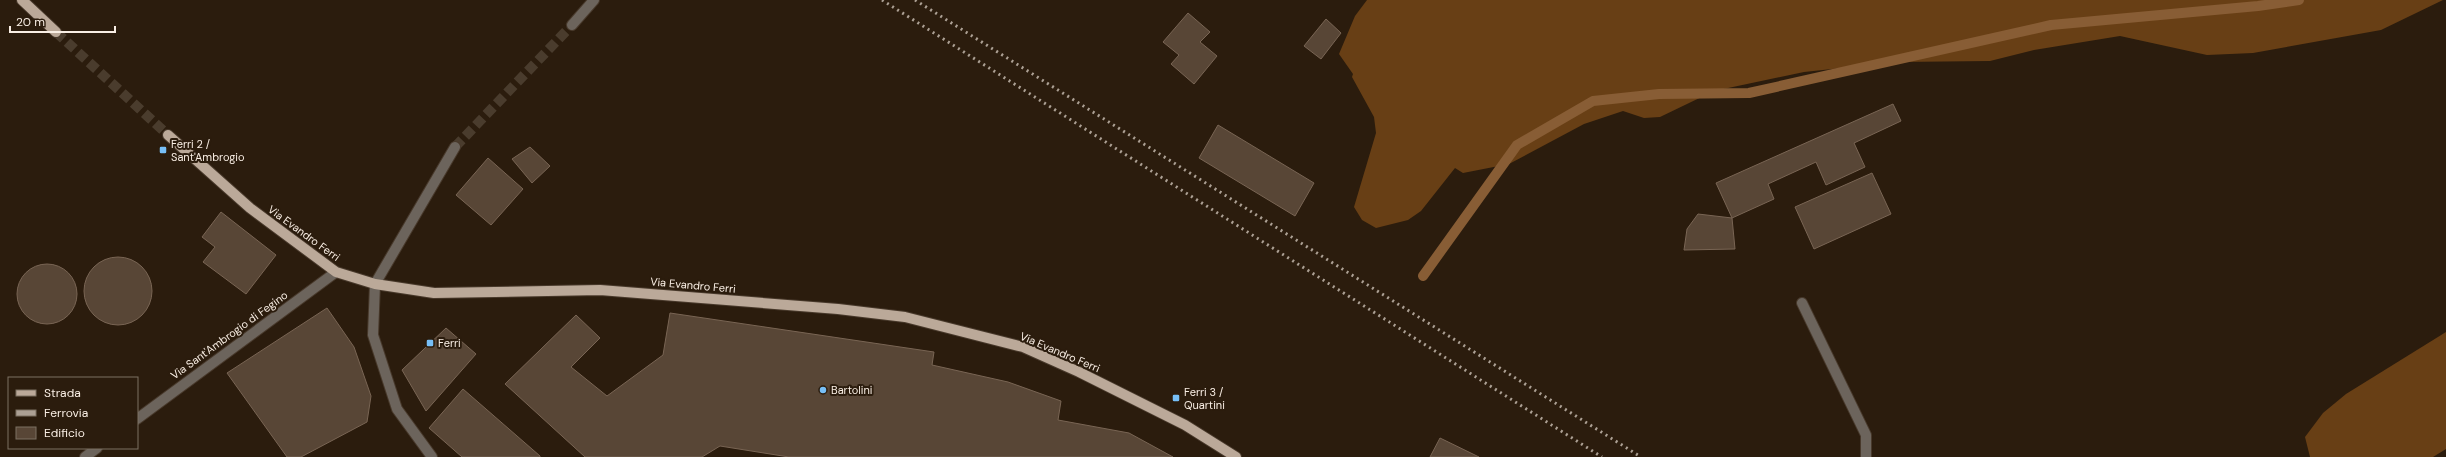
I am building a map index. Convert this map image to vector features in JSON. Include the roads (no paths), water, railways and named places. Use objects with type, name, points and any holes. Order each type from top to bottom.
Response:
[{"type":"main road","points":[[22,0],[56,32]]},
{"type":"main road","name":"Via Evandro Ferri","points":[[168,135],[250,208],[336,272],[375,284],[434,293],[600,290],[838,309],[905,317],[1023,347],[1079,372],[1185,425],[1236,457]]},
{"type":"street","points":[[572,25],[594,0]]},
{"type":"street","points":[[432,457],[397,409],[373,335],[375,284],[455,147]]},
{"type":"street","name":"Via Sant'Ambrogio di Fegino","points":[[138,418],[336,272]]},
{"type":"street","points":[[1802,303],[1866,435],[1866,457]]},
{"type":"street","points":[[86,457],[96,449]]},
{"type":"waterway","points":[[1423,276],[1517,145],[1593,101],[1659,94],[1749,93],[2051,25],[2258,6],[2299,0]]},
{"type":"tunnel","points":[[455,147],[572,25]]},
{"type":"tunnel","points":[[56,32],[168,135]]},
{"type":"railway","points":[[882,0],[1602,457]]},
{"type":"railway","points":[[915,0],[1641,457]]},
{"type":"place","name":"Ferri 2 / Sant'Ambrogio","points":[[163,150]]},
{"type":"place","name":"Ferri","points":[[430,343]]},
{"type":"place","name":"Bartolini","points":[[823,390]]},
{"type":"place","name":"Ferri 3 / Quartini","points":[[1176,398]]}]
